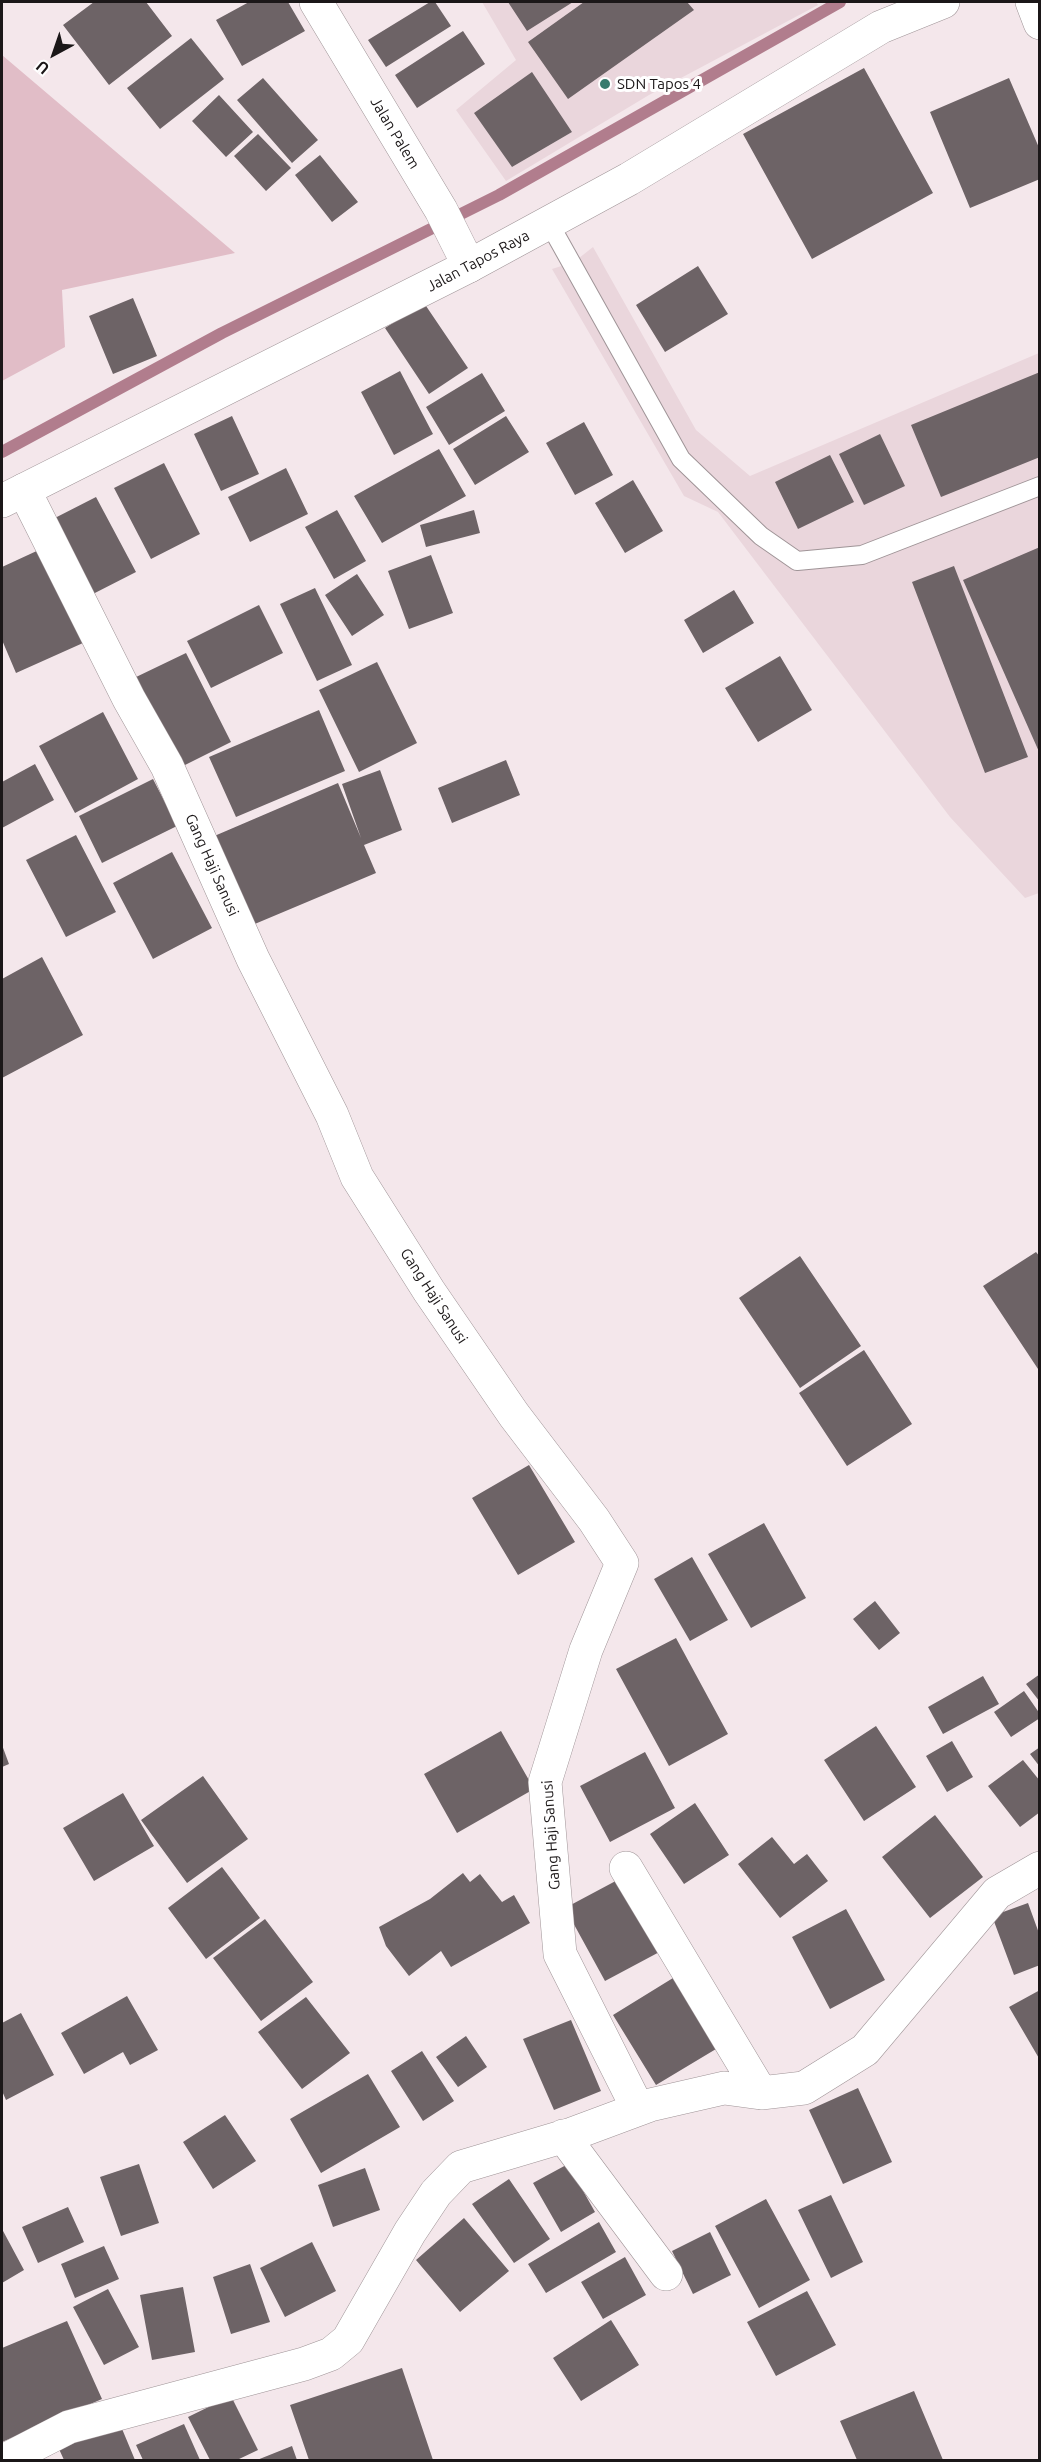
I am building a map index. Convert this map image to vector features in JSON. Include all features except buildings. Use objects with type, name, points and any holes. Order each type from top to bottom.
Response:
[{"type":"street","name":"Jalan Palem","points":[[316,2],[455,238]]},
{"type":"street","name":"Jalan Tapos Raya","points":[[13,496],[455,238],[549,223],[628,179],[882,27],[943,2]]},
{"type":"street","points":[[1032,2],[1040,23]]},
{"type":"street","name":"Gang Haji Sanusi","points":[[13,496],[167,766],[253,959],[332,1115],[357,1177],[435,1300],[514,1415],[594,1520],[622,1563],[586,1650],[545,1782],[560,1954],[638,2109]]},
{"type":"street","points":[[626,1868],[761,2093]]},
{"type":"street","points":[[5,2460],[69,2427],[304,2364],[331,2354],[348,2340],[410,2232],[436,2193],[461,2167],[562,2136],[638,2109],[724,2088],[761,2093],[804,2088],[865,2050],[997,1893],[1040,1868]]},
{"type":"street","points":[[562,2136],[666,2274]]},
{"type":"lane","points":[[549,223],[681,459],[761,536],[797,561],[862,555],[1040,486]]},
{"type":"shaded area","name":"SDN Tapos 4","points":[[482,2],[816,2],[818,5],[649,95],[506,181],[456,110],[516,60]],"holes":[[[475,113],[572,132],[512,167]]]},
{"type":"shaded area","points":[[2,55],[235,253],[62,290],[65,347],[2,381]]},
{"type":"shaded area","points":[[593,247],[696,430],[750,476],[1039,353],[1039,893],[1025,898],[950,817],[718,512],[684,496],[552,269],[574,262]]},
{"type":"waterway","points":[[2,452],[222,333],[499,195],[840,2]]},
{"type":"place","name":"SDN Tapos 4","points":[[605,84]]}]
